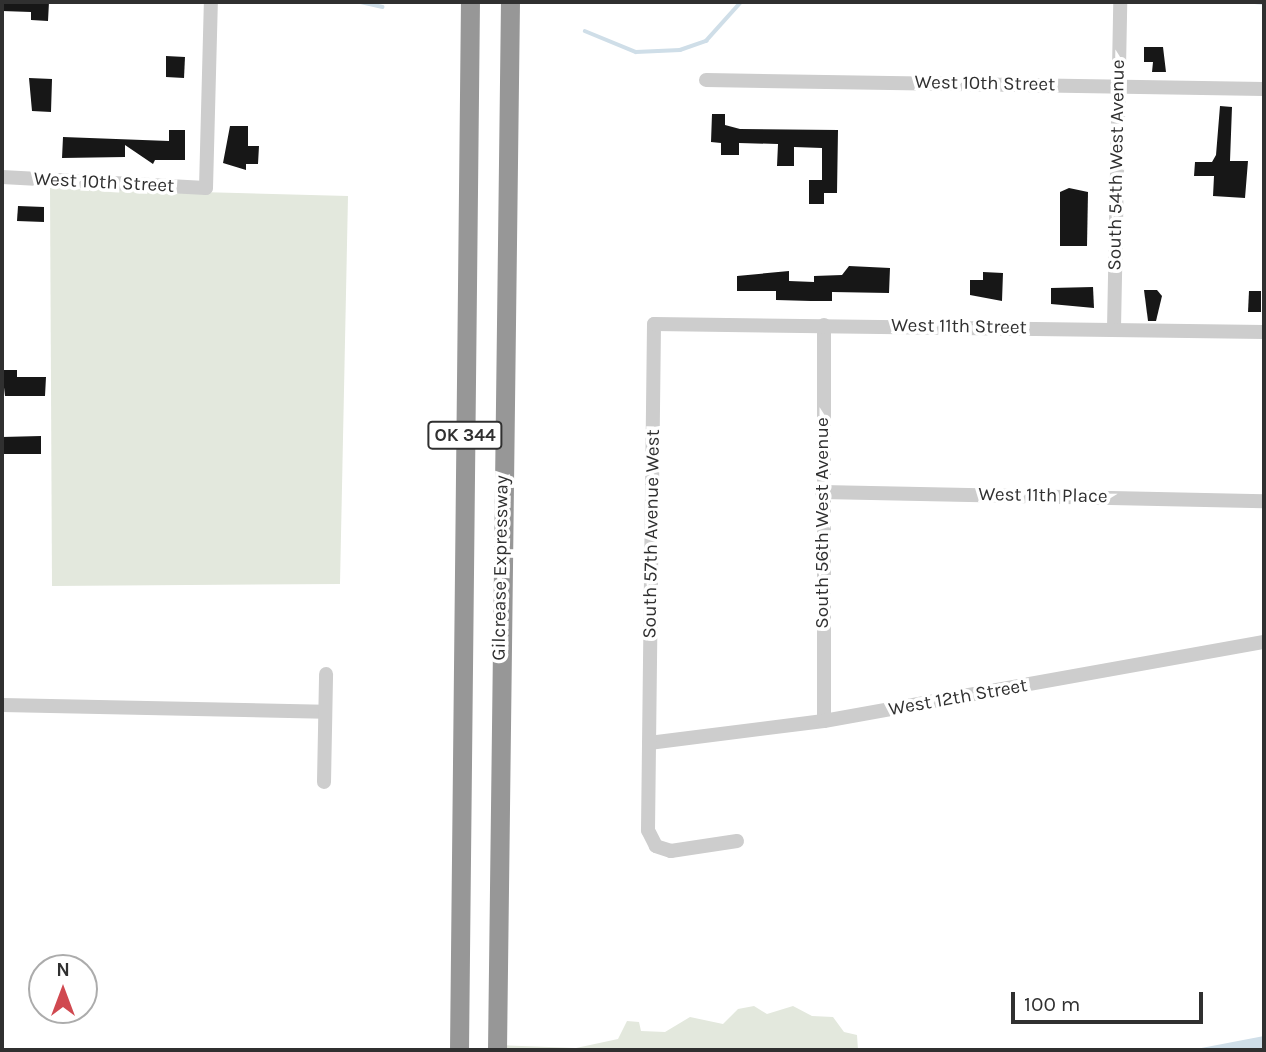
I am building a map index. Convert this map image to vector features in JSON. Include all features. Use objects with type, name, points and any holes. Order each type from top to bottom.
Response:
[{"type":"highway","name":"Gilcrease Expressway","points":[[459,1050],[470,2]]},
{"type":"highway","name":"Gilcrease Expressway","points":[[497,1050],[497,863],[510,2]]},
{"type":"street","name":"West 10th Street","points":[[2,177],[206,188],[211,2]]},
{"type":"street","name":"South 54th West Avenue","points":[[1114,329],[1120,2]]},
{"type":"street","name":"West 10th Street","points":[[706,80],[1264,89]]},
{"type":"street","name":"West 11th Street","points":[[654,324],[1264,332]]},
{"type":"street","name":"South 57th Avenue West","points":[[654,324],[648,830],[656,846],[671,851],[737,841]]},
{"type":"street","name":"South 56th West Avenue","points":[[824,325],[824,721]]},
{"type":"street","name":"West 11th Place","points":[[822,492],[1264,501]]},
{"type":"street","name":"West 12th Street","points":[[649,743],[824,721],[1264,642]]},
{"type":"street","points":[[324,782],[326,674]]},
{"type":"street","points":[[2,705],[324,712]]},
{"type":"shaded area","points":[[50,188],[348,196],[340,584],[52,586]]},
{"type":"shaded area","points":[[754,1006],[767,1014],[793,1006],[812,1016],[833,1017],[844,1032],[857,1035],[858,1050],[483,1050],[498,1045],[576,1048],[618,1039],[627,1021],[639,1022],[641,1031],[665,1032],[690,1017],[723,1024],[738,1009]]},
{"type":"shaded area","points":[[1264,1036],[1264,1050],[1191,1050]]},
{"type":"building","points":[[2,2],[49,2],[48,21],[31,20],[31,12],[2,11]]},
{"type":"building","points":[[1144,47],[1163,47],[1166,72],[1152,72],[1153,62],[1144,62]]},
{"type":"building","points":[[166,56],[185,57],[184,78],[166,77]]},
{"type":"building","points":[[29,78],[52,79],[51,112],[32,111]]},
{"type":"building","points":[[1220,106],[1232,107],[1230,161],[1248,161],[1245,198],[1213,196],[1214,176],[1194,176],[1195,162],[1212,162],[1216,155]]},
{"type":"building","points":[[712,114],[725,114],[725,125],[740,129],[838,130],[837,193],[824,193],[824,204],[809,204],[809,180],[822,180],[822,148],[794,147],[794,166],[777,166],[778,144],[739,143],[739,155],[721,155],[721,143],[711,142]]},
{"type":"building","points":[[230,126],[248,126],[248,146],[259,146],[258,164],[246,164],[246,170],[223,163]]},
{"type":"building","points":[[169,130],[185,130],[185,160],[155,160],[153,164],[125,145],[125,157],[62,158],[63,137],[169,141]]},
{"type":"building","points":[[1069,188],[1088,192],[1087,246],[1060,246],[1060,192]]},
{"type":"building","points":[[18,206],[44,207],[44,222],[17,221]]},
{"type":"building","points":[[849,266],[890,268],[889,293],[832,292],[832,301],[811,301],[776,300],[776,291],[737,291],[737,276],[789,271],[789,281],[814,282],[814,276],[842,275]]},
{"type":"building","points":[[983,272],[1003,273],[1002,301],[970,295],[970,280],[983,280]]},
{"type":"building","points":[[1093,287],[1094,308],[1051,304],[1051,288]]},
{"type":"building","points":[[1144,290],[1157,290],[1162,296],[1156,321],[1148,321]]},
{"type":"building","points":[[1249,291],[1261,291],[1261,312],[1248,312]]},
{"type":"building","points":[[2,370],[17,370],[17,377],[46,377],[45,396],[5,396]]},
{"type":"building","points":[[41,436],[41,454],[2,454],[2,437]]},
{"type":"waterway","points":[[361,2],[382,7]]},
{"type":"waterway","points":[[585,31],[636,52],[680,50],[706,41],[741,2]]},
{"type":"waterway","points":[[1255,2],[1264,3]]}]
